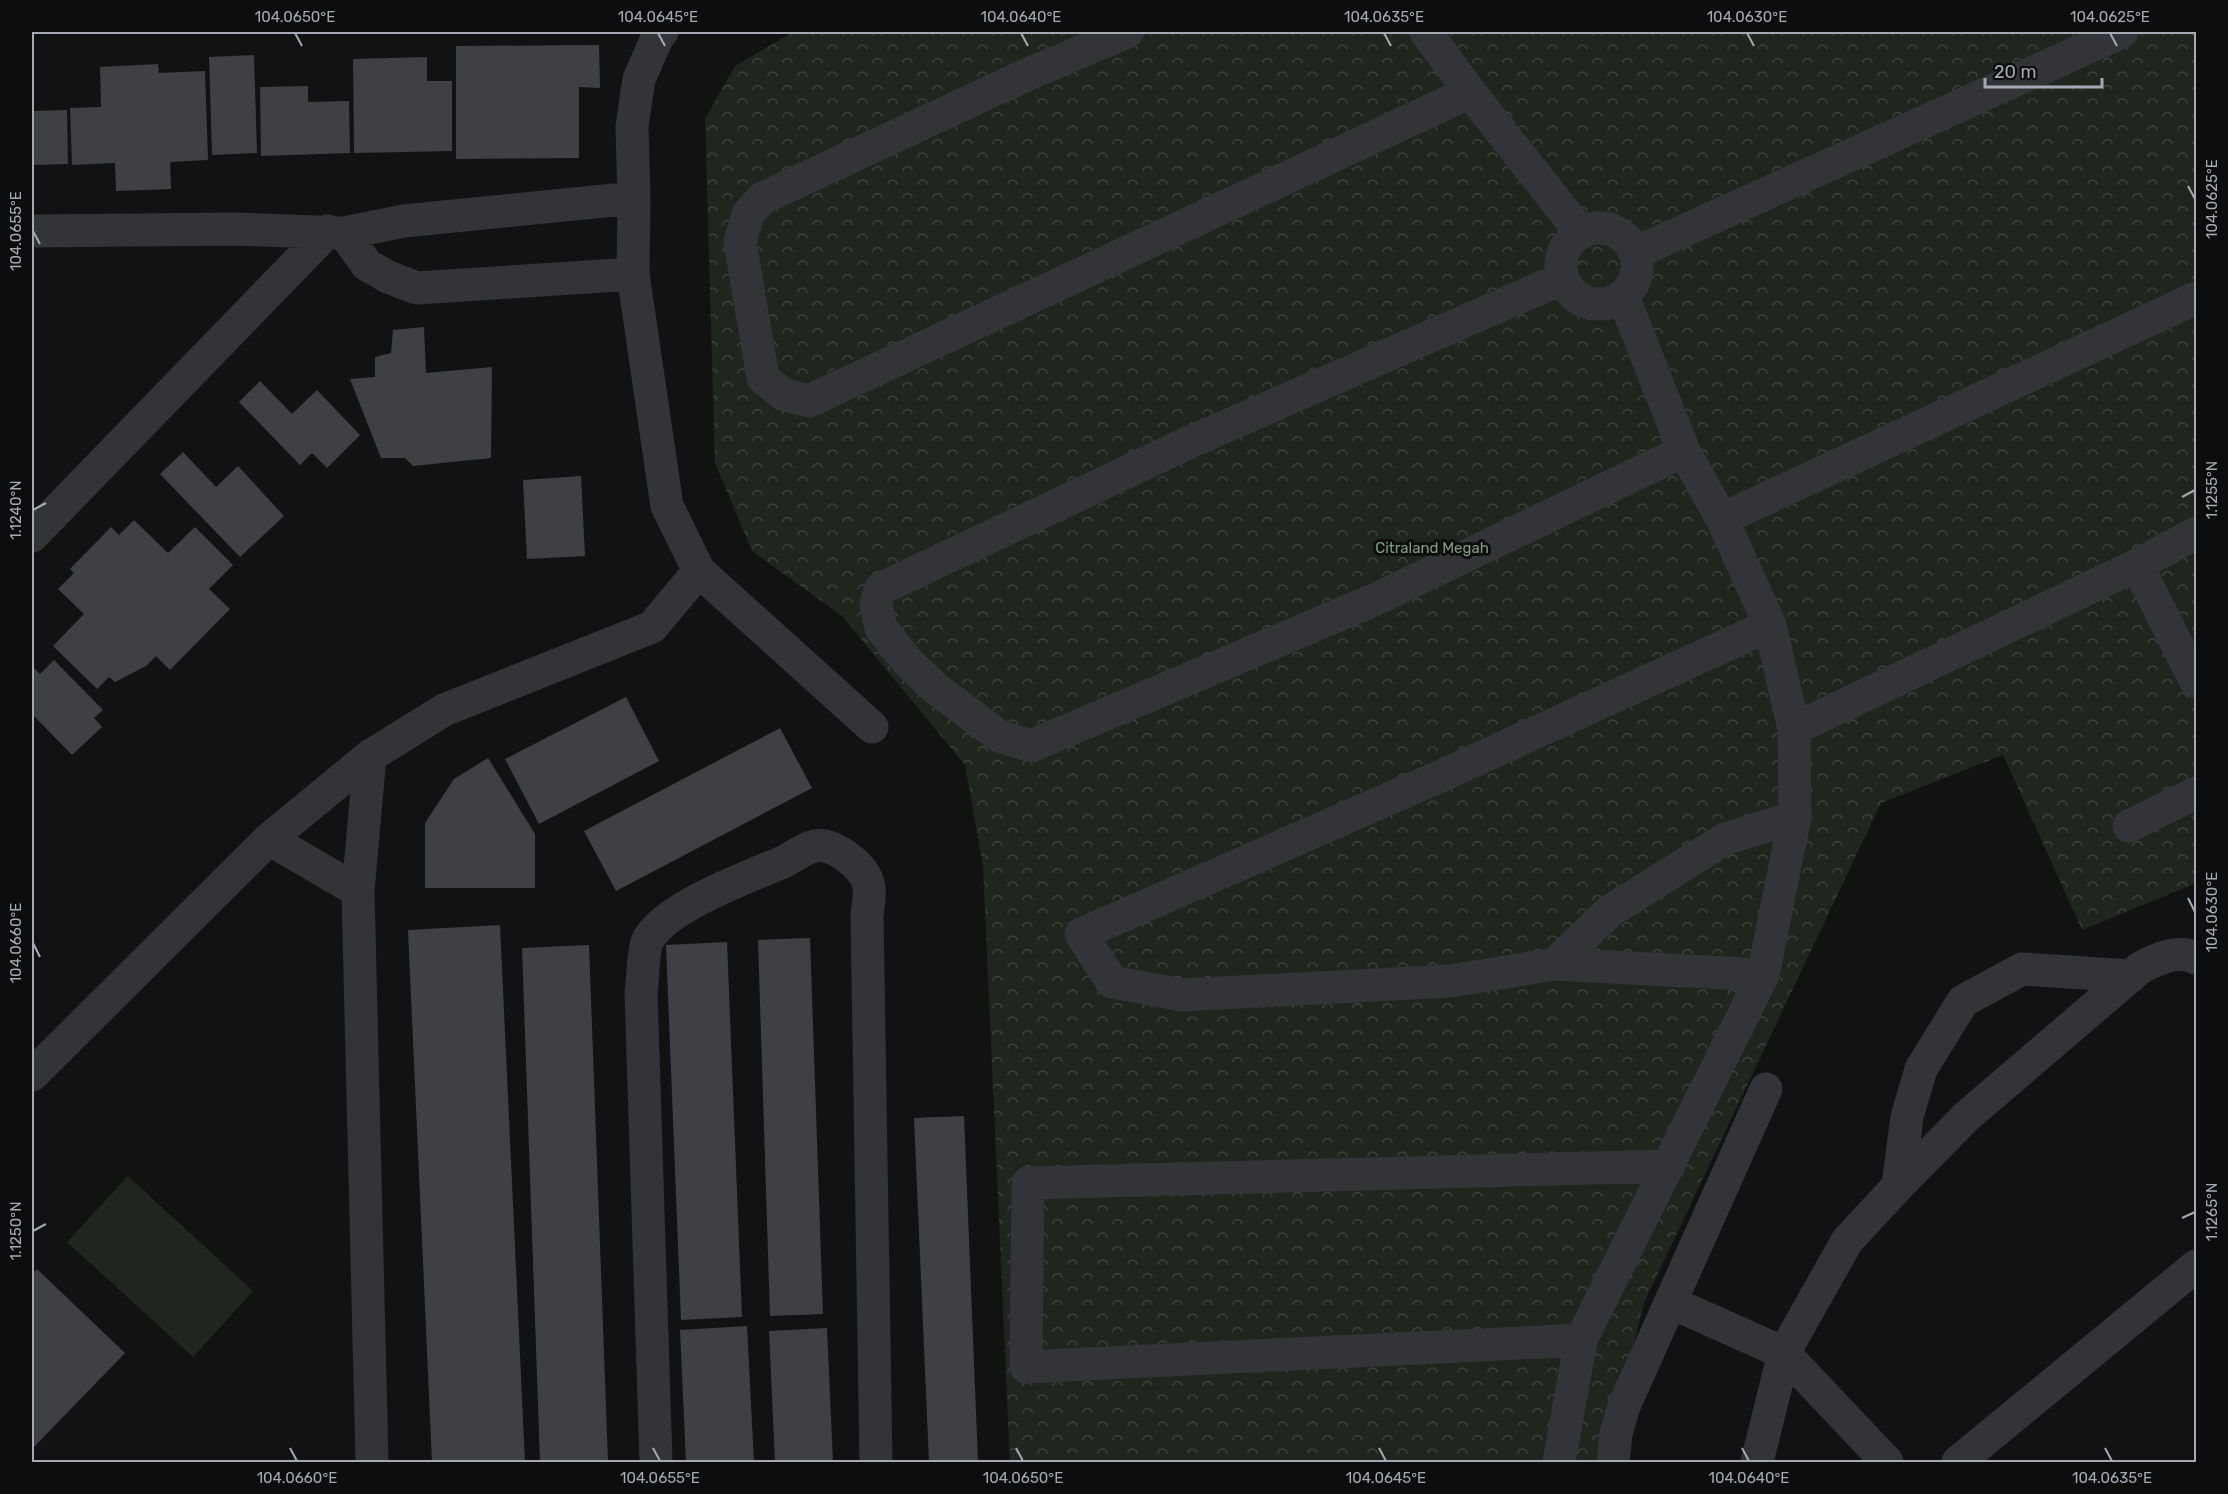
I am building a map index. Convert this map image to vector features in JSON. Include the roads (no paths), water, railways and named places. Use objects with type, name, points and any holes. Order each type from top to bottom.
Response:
[{"type":"street","points":[[662,32],[658,36],[639,79],[632,126],[633,274],[667,506],[699,571],[872,727]]},
{"type":"street","points":[[1127,32],[1026,75],[761,199],[748,214],[740,242],[763,378],[784,396],[809,401],[1470,92]]},
{"type":"street","points":[[1425,32],[1581,233]]},
{"type":"street","points":[[1635,253],[2122,32]]},
{"type":"street","points":[[32,231],[235,229],[336,232],[404,221],[634,198]]},
{"type":"street","points":[[1593,228],[1607,229],[1619,234],[1629,242],[1635,253],[1638,265],[1636,277],[1631,288],[1613,302],[1589,303],[1578,298],[1569,290],[1563,278],[1561,266],[1564,253],[1570,242],[1581,233],[1593,228]]},
{"type":"street","points":[[336,232],[367,265],[388,277],[417,288],[633,274]]},
{"type":"street","points":[[32,536],[336,232]]},
{"type":"street","points":[[1563,278],[1190,442],[880,588],[876,605],[881,628],[907,661],[934,687],[999,735],[1031,746],[1374,600],[1684,451]]},
{"type":"street","points":[[1559,1462],[1581,1340],[1763,975],[1795,817],[1794,729],[1770,625],[1722,519],[1684,451],[1623,296]]},
{"type":"street","points":[[1722,519],[2196,298]]},
{"type":"street","points":[[1794,729],[2137,565],[2196,533]]},
{"type":"street","points":[[2137,565],[2196,682]]},
{"type":"street","points":[[32,1075],[268,838],[370,756],[444,710],[652,627],[699,571]]},
{"type":"street","points":[[1763,975],[1555,964],[1450,981],[1182,995],[1112,982],[1082,934],[1441,776],[1770,625]]},
{"type":"street","points":[[370,756],[358,891],[372,1462]]},
{"type":"street","points":[[2129,826],[2196,793]]},
{"type":"street","points":[[1555,964],[1610,911],[1725,839],[1795,817]]},
{"type":"street","points":[[268,838],[358,891]]},
{"type":"street","points":[[656,1462],[641,992],[647,942],[665,921],[719,888],[785,861],[809,847],[823,846],[846,854],[863,874],[869,886],[867,915],[876,1462]]},
{"type":"street","points":[[1757,1462],[1784,1353],[1847,1241],[1966,1116],[2140,968],[2160,957],[2174,955],[2196,958]]},
{"type":"street","points":[[1898,1186],[1907,1117],[1921,1069],[1962,1001],[2022,969],[2131,976]]},
{"type":"street","points":[[1613,1462],[1616,1434],[1624,1406],[1766,1089]]},
{"type":"street","points":[[1581,1340],[1026,1367],[1028,1182],[1669,1166]]},
{"type":"street","points":[[1958,1462],[2196,1266]]},
{"type":"street","points":[[1672,1303],[1784,1353],[1887,1462]]},
{"type":"park label","name":"Citraland Megah","points":[[1432,548]]}]
